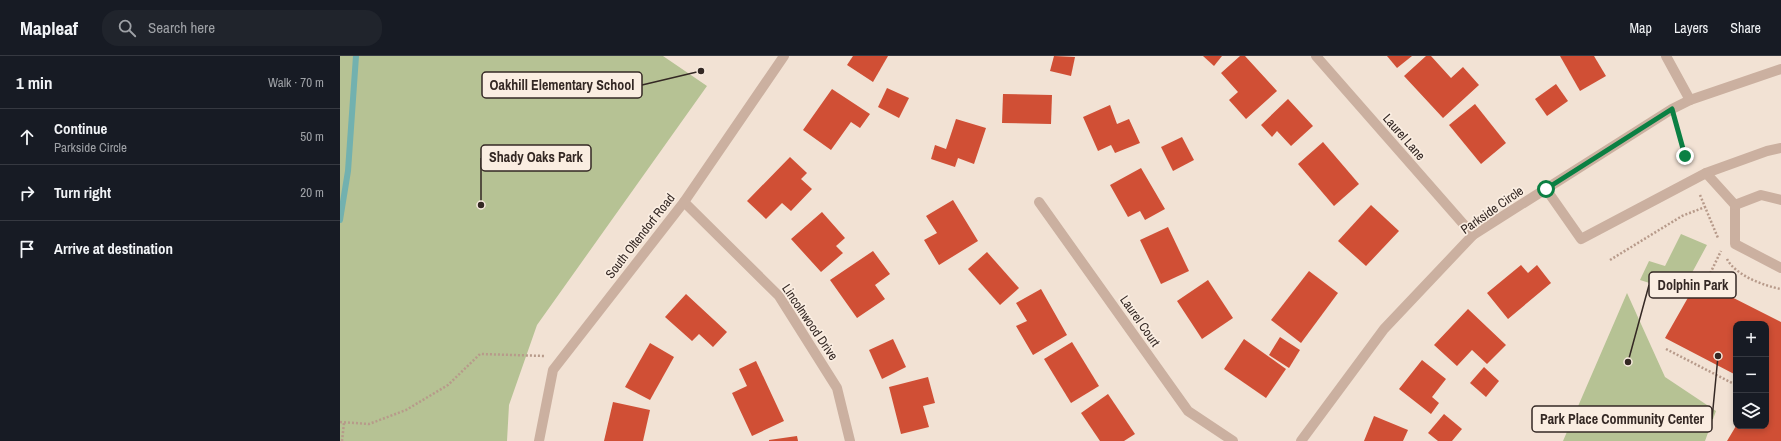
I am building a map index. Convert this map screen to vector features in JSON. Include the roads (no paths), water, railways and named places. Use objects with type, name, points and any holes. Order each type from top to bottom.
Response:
[{"type":"street","name":"South Oltendorf Road","points":[[539,441],[553,370],[684,202],[784,56]]},
{"type":"street","name":"Laurel Lane","points":[[1316,56],[1474,235]]},
{"type":"street","points":[[1666,56],[1690,100]]},
{"type":"street","name":"Parkside Circle","points":[[1301,441],[1384,329],[1474,235],[1672,109],[1690,100],[1781,69]]},
{"type":"street","points":[[1546,189],[1581,239],[1706,173],[1767,151],[1781,148]]},
{"type":"street","points":[[1706,173],[1735,205],[1735,244],[1781,268]]},
{"type":"street","points":[[1735,205],[1761,195],[1781,200]]},
{"type":"street","name":"Lincolnwood Drive","points":[[684,202],[779,296],[838,388],[850,441]]},
{"type":"street","name":"Laurel Court","points":[[1039,202],[1188,411],[1233,441]]},
{"type":"waterway","points":[[340,220],[348,171],[356,56]]},
{"type":"place","name":"Oakhill Elementary School","points":[[701,71]]},
{"type":"place","name":"Shady Oaks Park","points":[[481,205]]},
{"type":"place","name":"Park Place Community Center","points":[[1718,356]]},
{"type":"place","name":"Dolphin Park","points":[[1628,362]]}]
